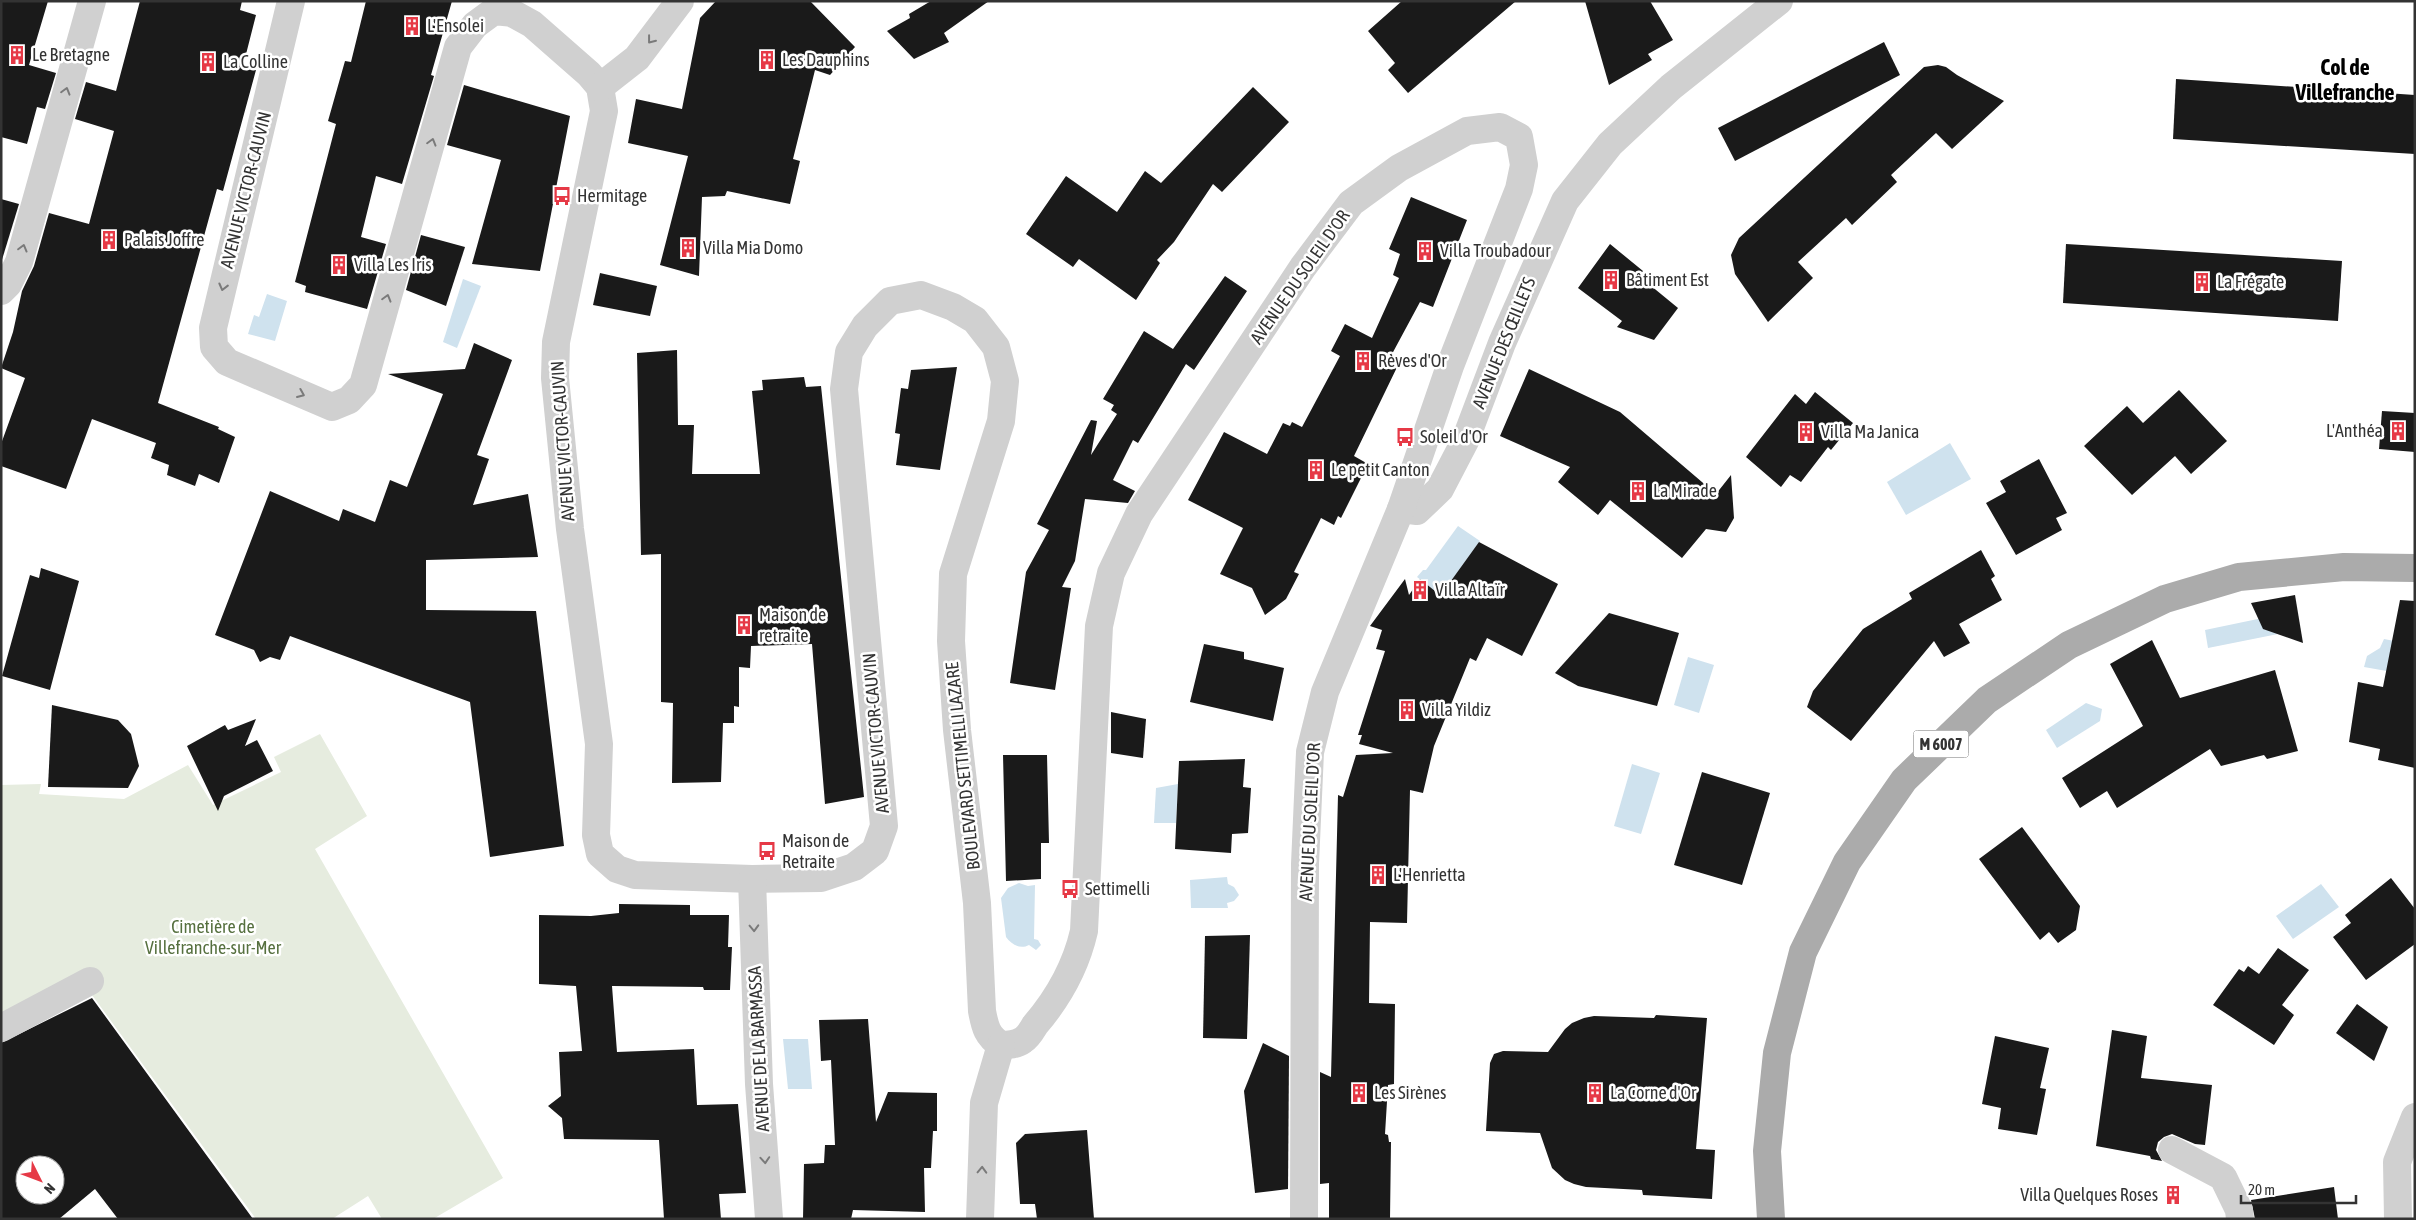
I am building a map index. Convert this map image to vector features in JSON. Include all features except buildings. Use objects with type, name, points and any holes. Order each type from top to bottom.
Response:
[{"type":"main road","name":"M 6007","points":[[1771,1219],[1767,1151],[1777,1053],[1803,952],[1847,862],[1904,780],[1987,700],[2070,645],[2165,599],[2239,577],[2344,567],[2415,568]]},
{"type":"street","points":[[1,291],[8,284],[19,262],[92,1]]},
{"type":"street","name":"AVENUE VICTOR-CAUVIN","points":[[291,1],[213,328],[214,347],[227,362],[332,407],[349,400],[363,385],[458,47],[475,25],[494,11],[512,13],[532,24],[589,74],[600,87],[604,111],[556,342],[555,378],[570,529],[599,744],[596,835],[600,854],[617,869],[635,875],[752,879],[821,878],[854,867],[876,851],[884,826],[844,389],[849,352],[865,326],[890,301],[921,295],[953,307],[975,320]]},
{"type":"street","points":[[600,87],[636,58],[680,1]]},
{"type":"street","name":"AVENUE DES ŒILLETS","points":[[1401,509],[1418,511],[1440,489],[1465,441],[1502,343],[1565,201],[1610,144],[1670,87],[1779,1]]},
{"type":"street","name":"AVENUE DU SOLEIL D'OR","points":[[1001,1045],[1024,1040],[1064,986],[1078,956],[1084,931],[1099,626],[1111,573],[1138,514],[1303,267],[1352,204],[1399,168],[1467,131],[1500,127],[1518,137],[1524,165],[1519,188],[1450,366],[1401,509],[1325,692],[1310,752],[1305,864],[1304,1219]]},
{"type":"street","name":"BOULEVARD SETTIMELLI LAZARE","points":[[975,320],[996,348],[1005,381],[1000,422],[953,574],[951,641],[956,730],[977,903],[982,1011],[985,1028],[991,1038],[1001,1045]]},
{"type":"street","name":"AVENUE DE LA BARMASSA","points":[[752,879],[759,1084],[769,1219]]},
{"type":"street","points":[[1,1028],[90,981]]},
{"type":"street","points":[[980,1219],[984,1103],[1001,1045]]},
{"type":"street","points":[[2398,1219],[2398,1162],[2415,1117]]},
{"type":"street","points":[[2172,1150],[2224,1177],[2239,1210],[2240,1219]]},
{"type":"green space","name":"Cimetière de Villefranche-sur-Mer","points":[[320,734],[367,816],[315,849],[503,1178],[433,1219],[382,1219],[368,1196],[332,1219],[256,1219],[92,995],[1,1042],[1,785],[41,784],[39,794],[124,799],[188,765],[213,805],[281,772],[274,757]]},
{"type":"water","points":[[463,279],[481,286],[457,348],[443,342]]},
{"type":"water","points":[[267,294],[287,301],[275,341],[248,334],[254,315],[259,317]]},
{"type":"water","points":[[1950,443],[1971,479],[1906,515],[1887,482]]},
{"type":"water","points":[[1458,526],[1480,541],[1443,592],[1435,591],[1417,577],[1423,570],[1426,570]]},
{"type":"water","points":[[2277,615],[2278,634],[2208,648],[2205,630]]},
{"type":"water","points":[[2384,639],[2415,645],[2415,676],[2364,667],[2367,656],[2380,648]]},
{"type":"water","points":[[1688,657],[1714,665],[1699,713],[1674,705]]},
{"type":"water","points":[[2086,703],[2102,709],[2100,721],[2057,748],[2046,730]]},
{"type":"water","points":[[1632,764],[1660,773],[1641,834],[1614,826]]},
{"type":"water","points":[[1178,784],[1176,823],[1154,823],[1156,788]]},
{"type":"water","points":[[1227,877],[1228,884],[1234,887],[1239,895],[1234,901],[1227,903],[1228,908],[1191,908],[1190,880]]},
{"type":"water","points":[[1019,883],[1028,886],[1035,885],[1034,939],[1038,940],[1041,945],[1036,950],[1029,945],[1016,946],[1006,937],[1001,898],[1008,888]]},
{"type":"water","points":[[2321,884],[2339,907],[2293,939],[2276,916]]},
{"type":"water","points":[[783,1039],[808,1039],[812,1089],[788,1089]]},
{"type":"place","name":"L'Ensolei","points":[[412,26]]},
{"type":"place","name":"Le Bretagne","points":[[17,55]]},
{"type":"place","name":"Les Dauphins","points":[[767,60]]},
{"type":"place","name":"La Colline","points":[[208,62]]},
{"type":"place","name":"Hermitage","points":[[562,196]]},
{"type":"place","name":"Palais Joffre","points":[[109,240]]},
{"type":"place","name":"Villa Mia Domo","points":[[688,248]]},
{"type":"place","name":"Villa Troubadour","points":[[1425,251]]},
{"type":"place","name":"Villa Les Iris","points":[[339,265]]},
{"type":"place","name":"Bâtiment Est","points":[[1611,280]]},
{"type":"place","name":"La Frégate","points":[[2202,282]]},
{"type":"place","name":"Rèves d'Or","points":[[1363,361]]},
{"type":"place","name":"L'Anthéa","points":[[2398,431]]},
{"type":"place","name":"Villa Ma Janica","points":[[1806,432]]},
{"type":"place","name":"Soleil d'Or","points":[[1405,437]]},
{"type":"place","name":"Le petit Canton","points":[[1316,470]]},
{"type":"place","name":"La Mirade","points":[[1638,491]]},
{"type":"place","name":"Villa Altaïr","points":[[1420,590]]},
{"type":"place","name":"Maison de retraite","points":[[744,625]]},
{"type":"place","name":"Villa Yildiz","points":[[1407,710]]},
{"type":"place","name":"Maison de Retraite","points":[[767,851]]},
{"type":"place","name":"L'Henrietta","points":[[1378,875]]},
{"type":"place","name":"Settimelli","points":[[1070,889]]},
{"type":"place","name":"Les Sirènes","points":[[1359,1093]]},
{"type":"place","name":"La Corne d'Or","points":[[1595,1093]]},
{"type":"place","name":"Villa Quelques Roses","points":[[2173,1195]]},
{"type":"district","name":"Col de Villefranche","points":[[2345,80]]}]
